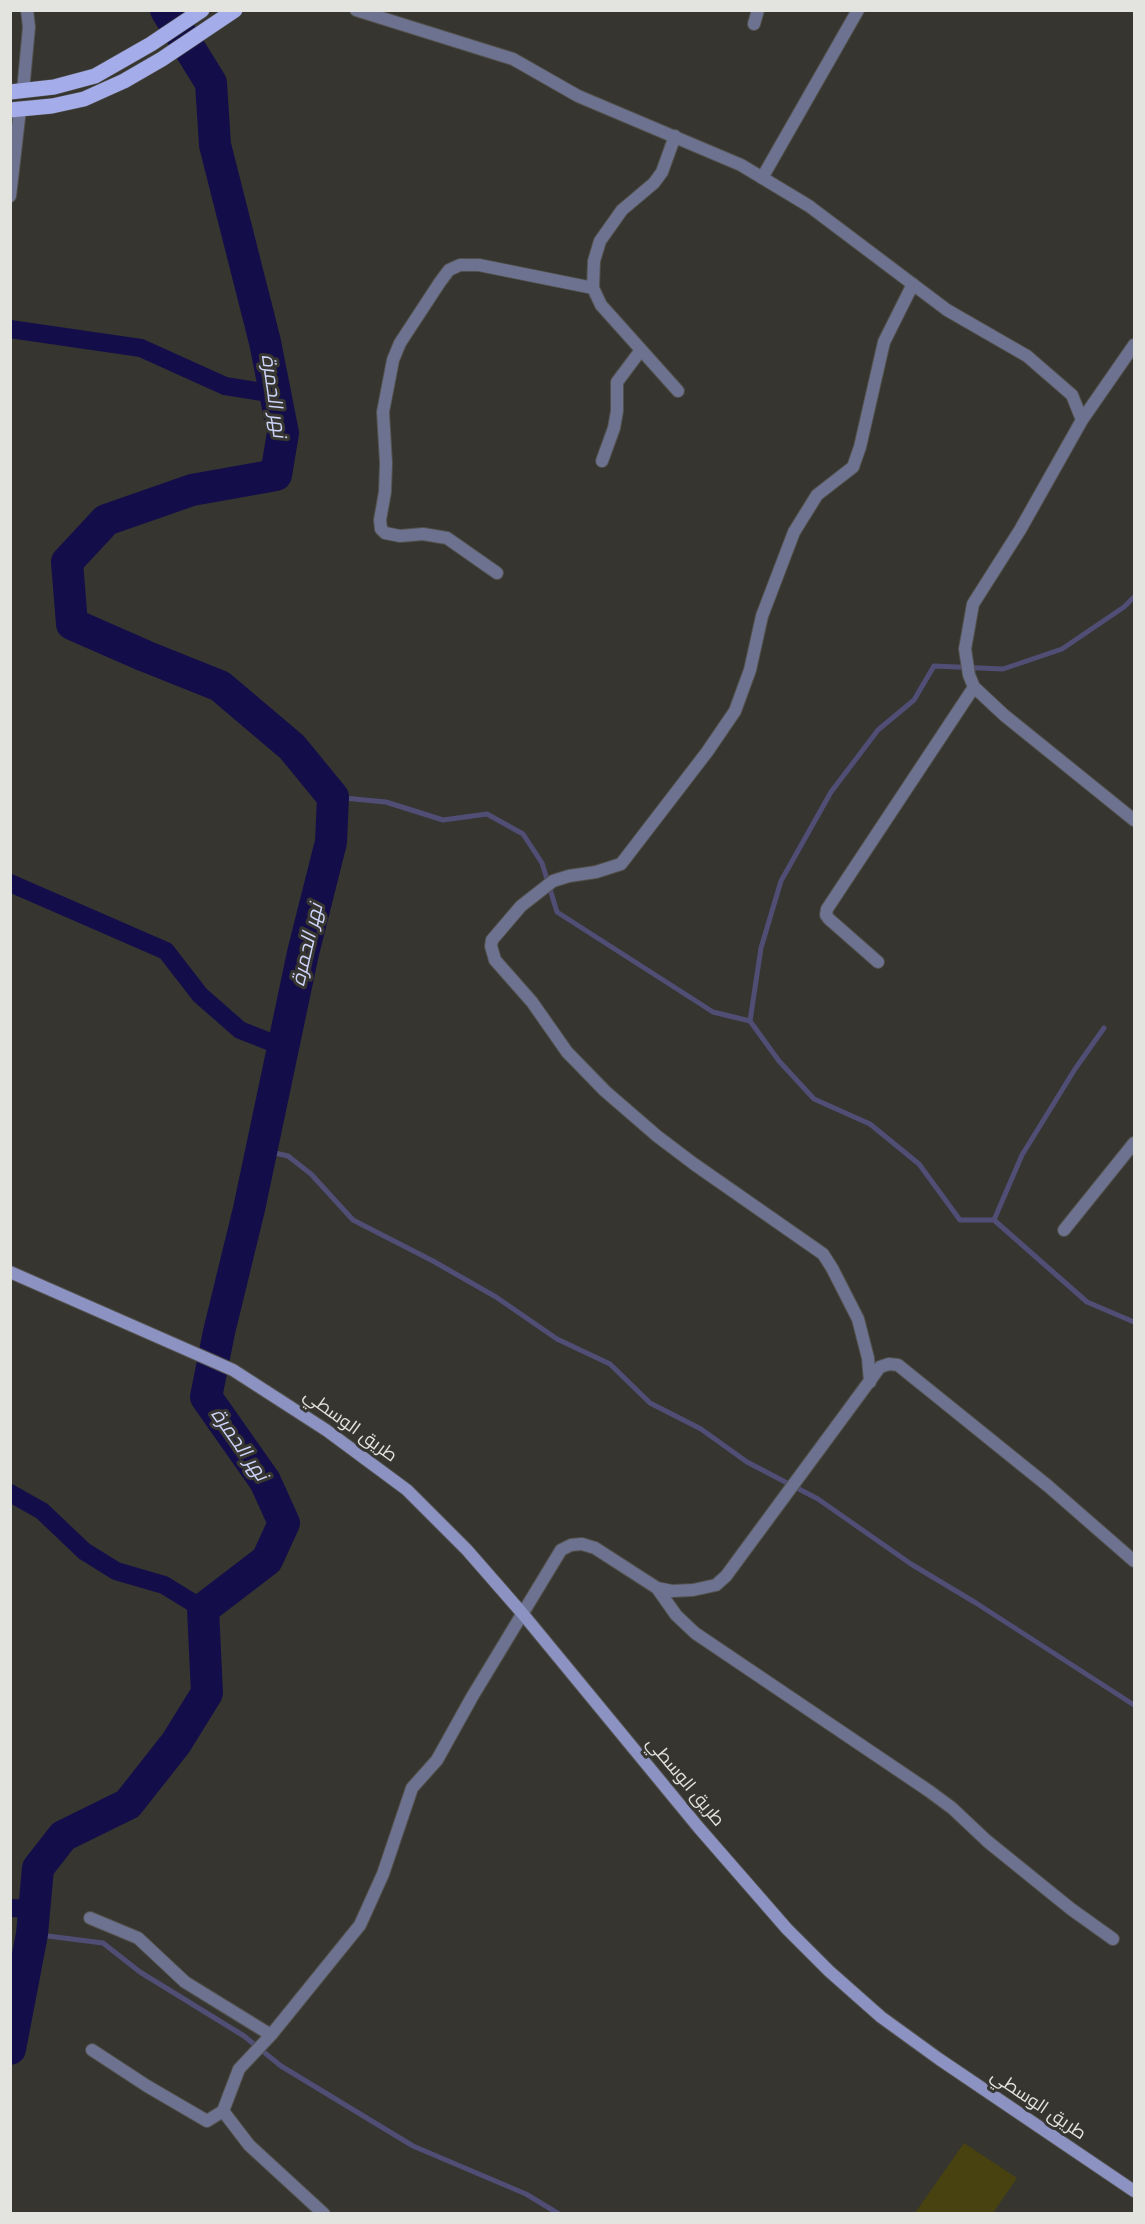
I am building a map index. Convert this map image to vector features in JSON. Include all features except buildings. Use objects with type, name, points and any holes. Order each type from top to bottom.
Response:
[{"type":"main road","points":[[17,92],[54,87],[95,76],[151,44],[202,10]]},
{"type":"main road","points":[[15,110],[52,106],[84,99],[124,81],[162,59],[235,10]]},
{"type":"main road","name":"طريق الوسطي","points":[[10,1272],[233,1370],[326,1430],[407,1490],[467,1550],[522,1613],[699,1828],[787,1929],[829,1971],[881,2017],[939,2059],[1134,2191]]},
{"type":"street","points":[[17,92],[29,27],[27,10]]},
{"type":"street","points":[[356,10],[513,59],[578,96],[741,165],[809,206],[947,310],[1027,356],[1072,395],[1082,420]]},
{"type":"street","points":[[754,24],[758,10]]},
{"type":"street","points":[[762,178],[858,10]]},
{"type":"street","points":[[10,195],[15,110]]},
{"type":"street","points":[[675,136],[663,172],[654,183],[622,210],[600,241],[594,261],[593,288],[601,306],[678,391]]},
{"type":"street","points":[[497,573],[447,538],[423,534],[400,536],[386,533],[381,529],[386,463],[383,412],[393,360],[400,343],[440,282],[449,270],[460,265],[478,264],[593,288]]},
{"type":"street","points":[[870,1382],[868,1358],[858,1319],[823,1254],[694,1164],[631,1114],[581,1067],[532,1002],[495,960],[492,940],[520,906],[553,880],[596,872],[621,864],[707,752],[735,711],[750,670],[762,615],[794,532],[817,495],[853,467],[865,428],[884,342],[914,284]]},
{"type":"street","points":[[1134,345],[1082,420],[1020,530],[972,604],[965,649],[969,675],[974,687],[1004,715],[1134,820]]},
{"type":"street","points":[[602,461],[614,428],[617,411],[617,382],[641,350]]},
{"type":"street","points":[[878,962],[829,920],[826,915],[827,909],[974,687]]},
{"type":"street","points":[[1064,1230],[1134,1143]]},
{"type":"street","points":[[657,1588],[672,1591],[693,1590],[716,1585],[726,1576],[880,1367],[889,1364],[898,1365],[1048,1486],[1134,1561]]},
{"type":"street","points":[[92,2050],[207,2121],[223,2111],[239,2069],[271,2035],[360,1925],[382,1874],[412,1788],[437,1760],[472,1696],[561,1550],[571,1545],[582,1544],[596,1548],[657,1588],[676,1615],[695,1634],[929,1791],[952,1808],[987,1842],[1071,1909],[1113,1939]]},
{"type":"street","points":[[90,1918],[138,1938],[185,1982],[271,2035]]},
{"type":"street","points":[[223,2111],[249,2145],[324,2214]]},
{"type":"shaded area","points":[[964,2143],[1017,2178],[993,2213],[915,2213]]},
{"type":"waterway","name":"نهر الحمرة","points":[[10,2049],[32,1934],[38,1868],[63,1836],[128,1804],[176,1743],[207,1693],[203,1609],[267,1560],[284,1523],[265,1481],[206,1397],[219,1332],[249,1209],[303,953],[331,842],[333,797],[292,747],[220,686],[72,624],[67,562],[106,520],[192,490],[276,475],[283,433],[265,342],[215,145],[211,83],[166,10]]},
{"type":"waterway","points":[[10,329],[141,348],[225,386],[275,394]]},
{"type":"waterway","points":[[750,1021],[761,948],[781,881],[831,792],[878,730],[914,700],[934,666],[1003,669],[1062,649],[1124,607],[1134,597]]},
{"type":"waterway","points":[[333,797],[386,802],[443,820],[487,814],[523,834],[542,863],[557,912],[713,1012],[750,1021],[779,1061],[814,1099],[870,1124],[919,1164],[960,1220],[994,1220],[1087,1302],[1134,1322]]},
{"type":"waterway","points":[[10,883],[166,951],[200,995],[240,1030],[283,1047]]},
{"type":"waterway","points":[[994,1220],[1022,1155],[1075,1069],[1104,1028]]},
{"type":"waterway","points":[[262,1150],[288,1156],[311,1174],[353,1220],[433,1261],[496,1297],[557,1339],[610,1364],[650,1403],[701,1429],[747,1462],[818,1499],[911,1564],[1134,1705]]},
{"type":"waterway","points":[[10,1493],[42,1511],[84,1551],[116,1571],[164,1585],[203,1609]]},
{"type":"waterway","points":[[10,1908],[35,1909]]},
{"type":"waterway","points":[[32,1934],[103,1943],[140,1972],[244,2036],[281,2066],[413,2146],[526,2194],[559,2214]]}]
